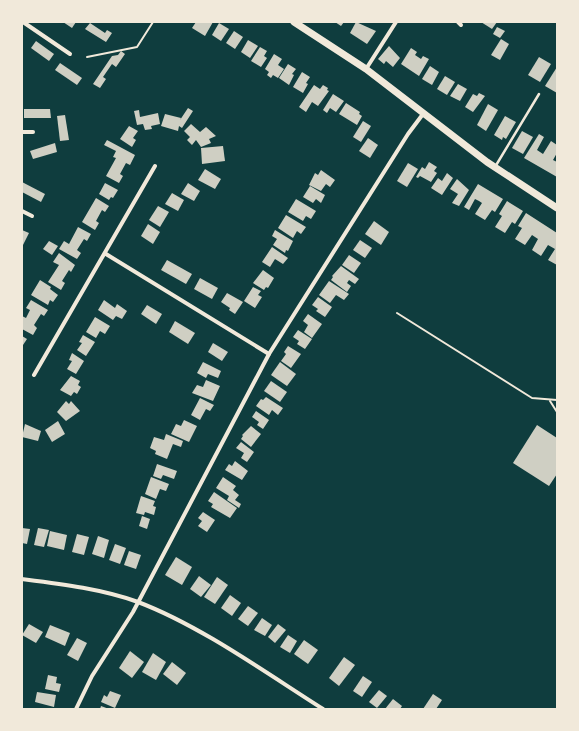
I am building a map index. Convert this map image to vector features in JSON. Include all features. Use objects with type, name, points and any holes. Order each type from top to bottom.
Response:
[{"type":"main road","points":[[294,22],[366,70],[494,167],[557,208]]},
{"type":"street","points":[[23,22],[70,54]]},
{"type":"street","points":[[366,70],[396,22]]},
{"type":"street","points":[[76,709],[92,676],[138,602],[269,354],[408,134],[423,114]]},
{"type":"street","points":[[22,132],[33,132]]},
{"type":"street","points":[[34,375],[106,254],[155,166]]},
{"type":"street","points":[[22,211],[32,216]]},
{"type":"street","points":[[106,254],[269,354]]},
{"type":"street","points":[[22,579],[70,586],[138,602],[164,614],[204,636],[323,709]]},
{"type":"lane","points":[[494,167],[539,94]]},
{"type":"path","points":[[87,57],[137,47],[152,22]]},
{"type":"path","points":[[397,313],[532,398],[557,400]]},
{"type":"path","points":[[550,400],[557,412]]},
{"type":"building","points":[[63,22],[76,22],[72,28]]},
{"type":"building","points":[[196,22],[213,22],[205,36],[192,28]]},
{"type":"building","points":[[335,22],[344,22],[341,26]]},
{"type":"building","points":[[356,22],[376,31],[367,44],[350,33]]},
{"type":"building","points":[[481,22],[497,22],[492,29]]},
{"type":"building","points":[[90,23],[105,33],[107,30],[112,33],[106,42],[85,29]]},
{"type":"building","points":[[219,23],[229,29],[221,41],[212,35]]},
{"type":"building","points":[[497,27],[505,31],[500,38],[493,34]]},
{"type":"building","points":[[234,31],[243,37],[235,49],[226,43]]},
{"type":"building","points":[[501,39],[509,44],[500,60],[491,55]]},
{"type":"building","points":[[248,40],[258,46],[250,58],[241,52]]},
{"type":"building","points":[[36,41],[54,54],[49,61],[31,48]]},
{"type":"building","points":[[389,46],[400,58],[393,67],[386,61],[384,64],[378,59]]},
{"type":"building","points":[[260,47],[267,51],[264,56],[267,58],[261,67],[251,61]]},
{"type":"building","points":[[411,48],[417,52],[415,55],[421,59],[423,56],[429,59],[419,76],[401,64]]},
{"type":"building","points":[[121,51],[125,54],[116,67],[112,64],[103,77],[106,79],[100,88],[93,84],[112,56],[118,55]]},
{"type":"building","points":[[274,54],[282,59],[278,65],[284,69],[278,78],[273,75],[271,78],[267,75],[269,72],[265,69]]},
{"type":"building","points":[[539,57],[551,64],[540,82],[528,75]]},
{"type":"building","points":[[60,63],[82,78],[77,85],[55,70]]},
{"type":"building","points":[[288,64],[296,69],[292,74],[294,75],[289,85],[279,78]]},
{"type":"building","points":[[430,66],[439,72],[432,85],[422,79]]},
{"type":"building","points":[[557,67],[557,93],[545,86]]},
{"type":"building","points":[[302,72],[310,77],[306,83],[308,84],[303,93],[293,87]]},
{"type":"building","points":[[445,76],[455,82],[447,95],[437,89]]},
{"type":"building","points":[[458,84],[467,89],[460,101],[450,96]]},
{"type":"building","points":[[314,85],[320,89],[323,85],[328,88],[327,90],[329,91],[318,106],[312,102],[306,112],[299,107]]},
{"type":"building","points":[[479,93],[485,96],[473,112],[465,107],[473,94],[477,96]]},
{"type":"building","points":[[333,94],[344,101],[336,112],[330,108],[327,113],[323,110]]},
{"type":"building","points":[[346,103],[360,112],[359,114],[362,116],[357,125],[339,114]]},
{"type":"building","points":[[488,104],[498,110],[486,131],[477,125]]},
{"type":"building","points":[[188,108],[193,111],[182,128],[179,126],[178,131],[161,126],[165,114],[181,118],[180,120]]},
{"type":"building","points":[[24,109],[50,109],[51,118],[24,118]]},
{"type":"building","points":[[139,110],[140,117],[158,113],[160,124],[151,126],[152,129],[145,130],[143,124],[137,125],[134,111]]},
{"type":"building","points":[[65,115],[69,140],[60,141],[57,116]]},
{"type":"building","points":[[505,116],[516,122],[506,139],[503,137],[502,140],[494,135]]},
{"type":"building","points":[[363,121],[371,126],[361,142],[353,137]]},
{"type":"building","points":[[191,124],[200,132],[206,127],[216,136],[209,139],[211,143],[201,147],[196,140],[192,145],[187,140],[190,137],[184,131]]},
{"type":"building","points":[[129,126],[138,131],[133,138],[136,140],[132,147],[120,139]]},
{"type":"building","points":[[522,131],[533,137],[523,154],[512,148]]},
{"type":"building","points":[[539,134],[544,137],[537,150],[543,154],[551,141],[557,145],[557,153],[553,160],[557,162],[557,177],[524,158]]},
{"type":"building","points":[[368,138],[378,145],[370,158],[359,151]]},
{"type":"building","points":[[107,140],[135,155],[130,165],[126,163],[120,174],[123,176],[119,183],[106,176],[116,158],[113,157],[116,151],[104,145]]},
{"type":"building","points":[[55,143],[57,152],[33,159],[30,151]]},
{"type":"building","points":[[223,146],[225,161],[202,164],[201,148]]},
{"type":"building","points":[[429,162],[437,167],[434,171],[437,173],[431,182],[420,176],[418,178],[416,177],[422,167],[425,169]]},
{"type":"building","points":[[408,163],[418,169],[407,187],[397,181]]},
{"type":"building","points":[[205,169],[221,179],[215,189],[198,180]]},
{"type":"building","points":[[321,170],[335,180],[330,187],[326,184],[321,191],[309,185],[315,173],[318,175]]},
{"type":"building","points":[[447,173],[453,178],[442,195],[431,188],[438,178],[442,181]]},
{"type":"building","points":[[457,179],[469,190],[459,206],[452,203],[458,194],[450,189]]},
{"type":"building","points":[[22,182],[45,194],[41,202],[22,192]]},
{"type":"building","points":[[105,183],[118,190],[113,198],[111,197],[109,200],[99,194]]},
{"type":"building","points":[[188,183],[200,191],[194,201],[181,194]]},
{"type":"building","points":[[478,184],[503,199],[495,212],[492,210],[485,220],[475,214],[482,203],[479,201],[475,199],[469,210],[464,207]]},
{"type":"building","points":[[310,186],[325,195],[321,203],[316,199],[313,203],[303,197]]},
{"type":"building","points":[[172,193],[184,200],[178,211],[165,204]]},
{"type":"building","points":[[96,198],[109,206],[105,212],[102,210],[96,221],[99,223],[95,230],[82,222]]},
{"type":"building","points":[[296,199],[316,211],[311,219],[306,216],[303,221],[288,212]]},
{"type":"building","points":[[507,201],[523,211],[515,224],[512,222],[505,233],[495,227],[502,216],[499,214]]},
{"type":"building","points":[[158,206],[169,212],[160,227],[149,220]]},
{"type":"building","points":[[526,213],[557,233],[557,265],[548,260],[555,249],[548,245],[541,256],[532,250],[538,239],[532,235],[525,245],[515,239],[522,228],[518,226]]},
{"type":"building","points":[[286,215],[306,227],[301,234],[297,231],[293,238],[278,228]]},
{"type":"building","points":[[374,221],[389,232],[381,245],[365,234]]},
{"type":"building","points":[[148,224],[160,232],[153,244],[141,236]]},
{"type":"building","points":[[78,227],[91,234],[87,241],[84,239],[77,250],[81,253],[77,259],[59,249],[64,241],[69,244]]},
{"type":"building","points":[[22,230],[29,233],[22,247]]},
{"type":"building","points":[[275,230],[293,241],[288,251],[286,250],[285,253],[273,245],[277,239],[272,236]]},
{"type":"building","points":[[360,240],[372,248],[365,258],[353,250]]},
{"type":"building","points":[[49,241],[58,246],[52,255],[43,249]]},
{"type":"building","points":[[272,247],[288,258],[283,264],[275,259],[270,267],[262,262]]},
{"type":"building","points":[[59,253],[75,265],[71,272],[69,270],[62,281],[65,283],[61,290],[48,282],[59,265],[53,262]]},
{"type":"building","points":[[349,255],[361,263],[354,273],[342,265]]},
{"type":"building","points":[[167,260],[192,274],[186,284],[161,270]]},
{"type":"building","points":[[341,266],[359,279],[355,284],[349,280],[347,283],[351,286],[347,292],[331,280],[333,277],[332,276]]},
{"type":"building","points":[[263,270],[274,278],[268,288],[266,287],[264,290],[253,283]]},
{"type":"building","points":[[200,278],[218,288],[212,299],[194,289]]},
{"type":"building","points":[[40,280],[51,287],[50,289],[58,295],[53,302],[50,300],[48,305],[31,295]]},
{"type":"building","points":[[329,281],[349,294],[344,300],[336,295],[330,303],[319,295]]},
{"type":"building","points":[[253,287],[261,291],[258,295],[262,297],[255,308],[244,301]]},
{"type":"building","points":[[227,293],[243,302],[235,314],[229,310],[230,308],[221,302]]},
{"type":"building","points":[[318,297],[332,307],[325,317],[316,311],[318,309],[312,305]]},
{"type":"building","points":[[31,300],[48,310],[44,316],[41,314],[34,325],[37,328],[33,335],[22,329],[22,316],[26,318],[30,310],[26,308]]},
{"type":"building","points":[[104,300],[115,308],[117,304],[127,311],[122,319],[116,316],[113,320],[98,310]]},
{"type":"building","points":[[147,305],[162,314],[156,324],[141,314]]},
{"type":"building","points":[[308,314],[322,324],[312,338],[304,332],[308,325],[303,321]]},
{"type":"building","points":[[95,317],[110,326],[105,334],[100,331],[96,338],[86,332]]},
{"type":"building","points":[[175,321],[195,333],[188,344],[169,332]]},
{"type":"building","points":[[298,330],[312,339],[305,349],[297,344],[299,341],[293,337]]},
{"type":"building","points":[[83,335],[95,342],[86,356],[77,350],[82,343],[79,342]]},
{"type":"building","points":[[22,336],[27,339],[23,345],[22,344]]},
{"type":"building","points":[[213,343],[228,352],[222,361],[208,352]]},
{"type":"building","points":[[288,346],[301,354],[291,368],[281,361],[286,354],[284,352]]},
{"type":"building","points":[[72,353],[84,361],[76,374],[67,369],[72,361],[69,360]]},
{"type":"building","points":[[203,362],[221,371],[218,378],[208,374],[206,378],[197,373]]},
{"type":"building","points":[[280,362],[296,374],[287,386],[271,375]]},
{"type":"building","points":[[71,376],[80,381],[78,385],[81,387],[77,394],[74,392],[71,396],[60,390]]},
{"type":"building","points":[[206,380],[220,386],[213,401],[192,393],[197,385],[203,387]]},
{"type":"building","points":[[271,381],[287,392],[280,402],[264,391]]},
{"type":"building","points":[[266,397],[283,408],[278,415],[272,410],[269,415],[256,406],[261,399],[263,400]]},
{"type":"building","points":[[200,398],[214,405],[210,411],[206,409],[200,420],[191,415]]},
{"type":"building","points":[[66,401],[69,404],[71,401],[80,411],[66,421],[57,412]]},
{"type":"building","points":[[256,411],[269,420],[263,429],[257,425],[259,422],[252,417]]},
{"type":"building","points":[[184,420],[197,426],[189,442],[171,434],[176,424],[181,426]]},
{"type":"building","points":[[58,421],[65,434],[52,442],[45,430]]},
{"type":"building","points":[[25,424],[41,431],[38,441],[22,437]]},
{"type":"building","points":[[537,425],[557,438],[557,474],[549,486],[513,463]]},
{"type":"building","points":[[251,426],[261,434],[251,447],[241,439],[243,436],[242,435]]},
{"type":"building","points":[[166,434],[183,441],[181,447],[173,444],[167,459],[155,454],[156,451],[150,448],[154,437],[164,440]]},
{"type":"building","points":[[241,442],[254,452],[247,462],[241,458],[244,453],[236,448]]},
{"type":"building","points":[[235,461],[248,471],[242,480],[225,470],[229,464],[232,466]]},
{"type":"building","points":[[157,464],[177,471],[174,479],[163,475],[161,479],[153,476]]},
{"type":"building","points":[[151,477],[169,484],[166,491],[160,489],[156,499],[145,494]]},
{"type":"building","points":[[223,477],[236,486],[233,490],[239,495],[235,500],[241,504],[239,508],[227,500],[229,496],[216,488]]},
{"type":"building","points":[[214,492],[237,508],[230,518],[211,507],[213,504],[208,501]]},
{"type":"building","points":[[141,496],[155,501],[153,506],[156,507],[154,515],[145,512],[144,515],[136,513]]},
{"type":"building","points":[[203,512],[215,520],[207,532],[198,526],[202,521],[198,518]]},
{"type":"building","points":[[142,516],[150,519],[147,529],[139,526]]},
{"type":"building","points":[[22,528],[30,529],[27,544],[22,543]]},
{"type":"building","points":[[38,528],[49,530],[44,547],[34,545]]},
{"type":"building","points":[[50,531],[67,535],[64,550],[47,546]]},
{"type":"building","points":[[77,534],[89,537],[84,555],[72,552]]},
{"type":"building","points":[[98,536],[109,540],[104,558],[92,554]]},
{"type":"building","points":[[115,544],[126,548],[120,564],[109,560]]},
{"type":"building","points":[[129,551],[141,555],[136,569],[124,565]]},
{"type":"building","points":[[176,557],[192,567],[182,585],[165,575]]},
{"type":"building","points":[[199,576],[211,585],[201,597],[190,589]]},
{"type":"building","points":[[217,577],[228,585],[215,604],[204,597]]},
{"type":"building","points":[[230,595],[241,603],[232,616],[221,608]]},
{"type":"building","points":[[248,606],[258,613],[248,626],[238,619]]},
{"type":"building","points":[[262,618],[272,625],[265,636],[254,630]]},
{"type":"building","points":[[29,624],[43,632],[36,643],[22,635]]},
{"type":"building","points":[[278,624],[286,630],[275,643],[268,637]]},
{"type":"building","points":[[50,625],[70,633],[65,646],[45,637]]},
{"type":"building","points":[[288,635],[297,641],[290,653],[280,647]]},
{"type":"building","points":[[77,638],[87,643],[78,661],[67,655]]},
{"type":"building","points":[[304,640],[318,650],[308,664],[294,654]]},
{"type":"building","points":[[130,651],[144,662],[132,678],[119,668]]},
{"type":"building","points":[[153,653],[166,662],[156,680],[142,672]]},
{"type":"building","points":[[344,657],[355,665],[339,686],[329,678]]},
{"type":"building","points":[[172,662],[186,673],[177,685],[163,674]]},
{"type":"building","points":[[48,675],[57,677],[56,683],[61,684],[59,692],[45,689]]},
{"type":"building","points":[[363,676],[372,682],[362,697],[353,691]]},
{"type":"building","points":[[379,690],[387,696],[377,708],[369,702]]},
{"type":"building","points":[[110,691],[121,695],[115,708],[101,702],[104,695],[107,697]]},
{"type":"building","points":[[37,692],[56,695],[54,707],[35,702]]},
{"type":"building","points":[[433,694],[442,700],[436,709],[423,709]]},
{"type":"building","points":[[393,699],[402,706],[400,709],[385,709]]},
{"type":"building","points":[[101,706],[109,709],[100,709]]}]
